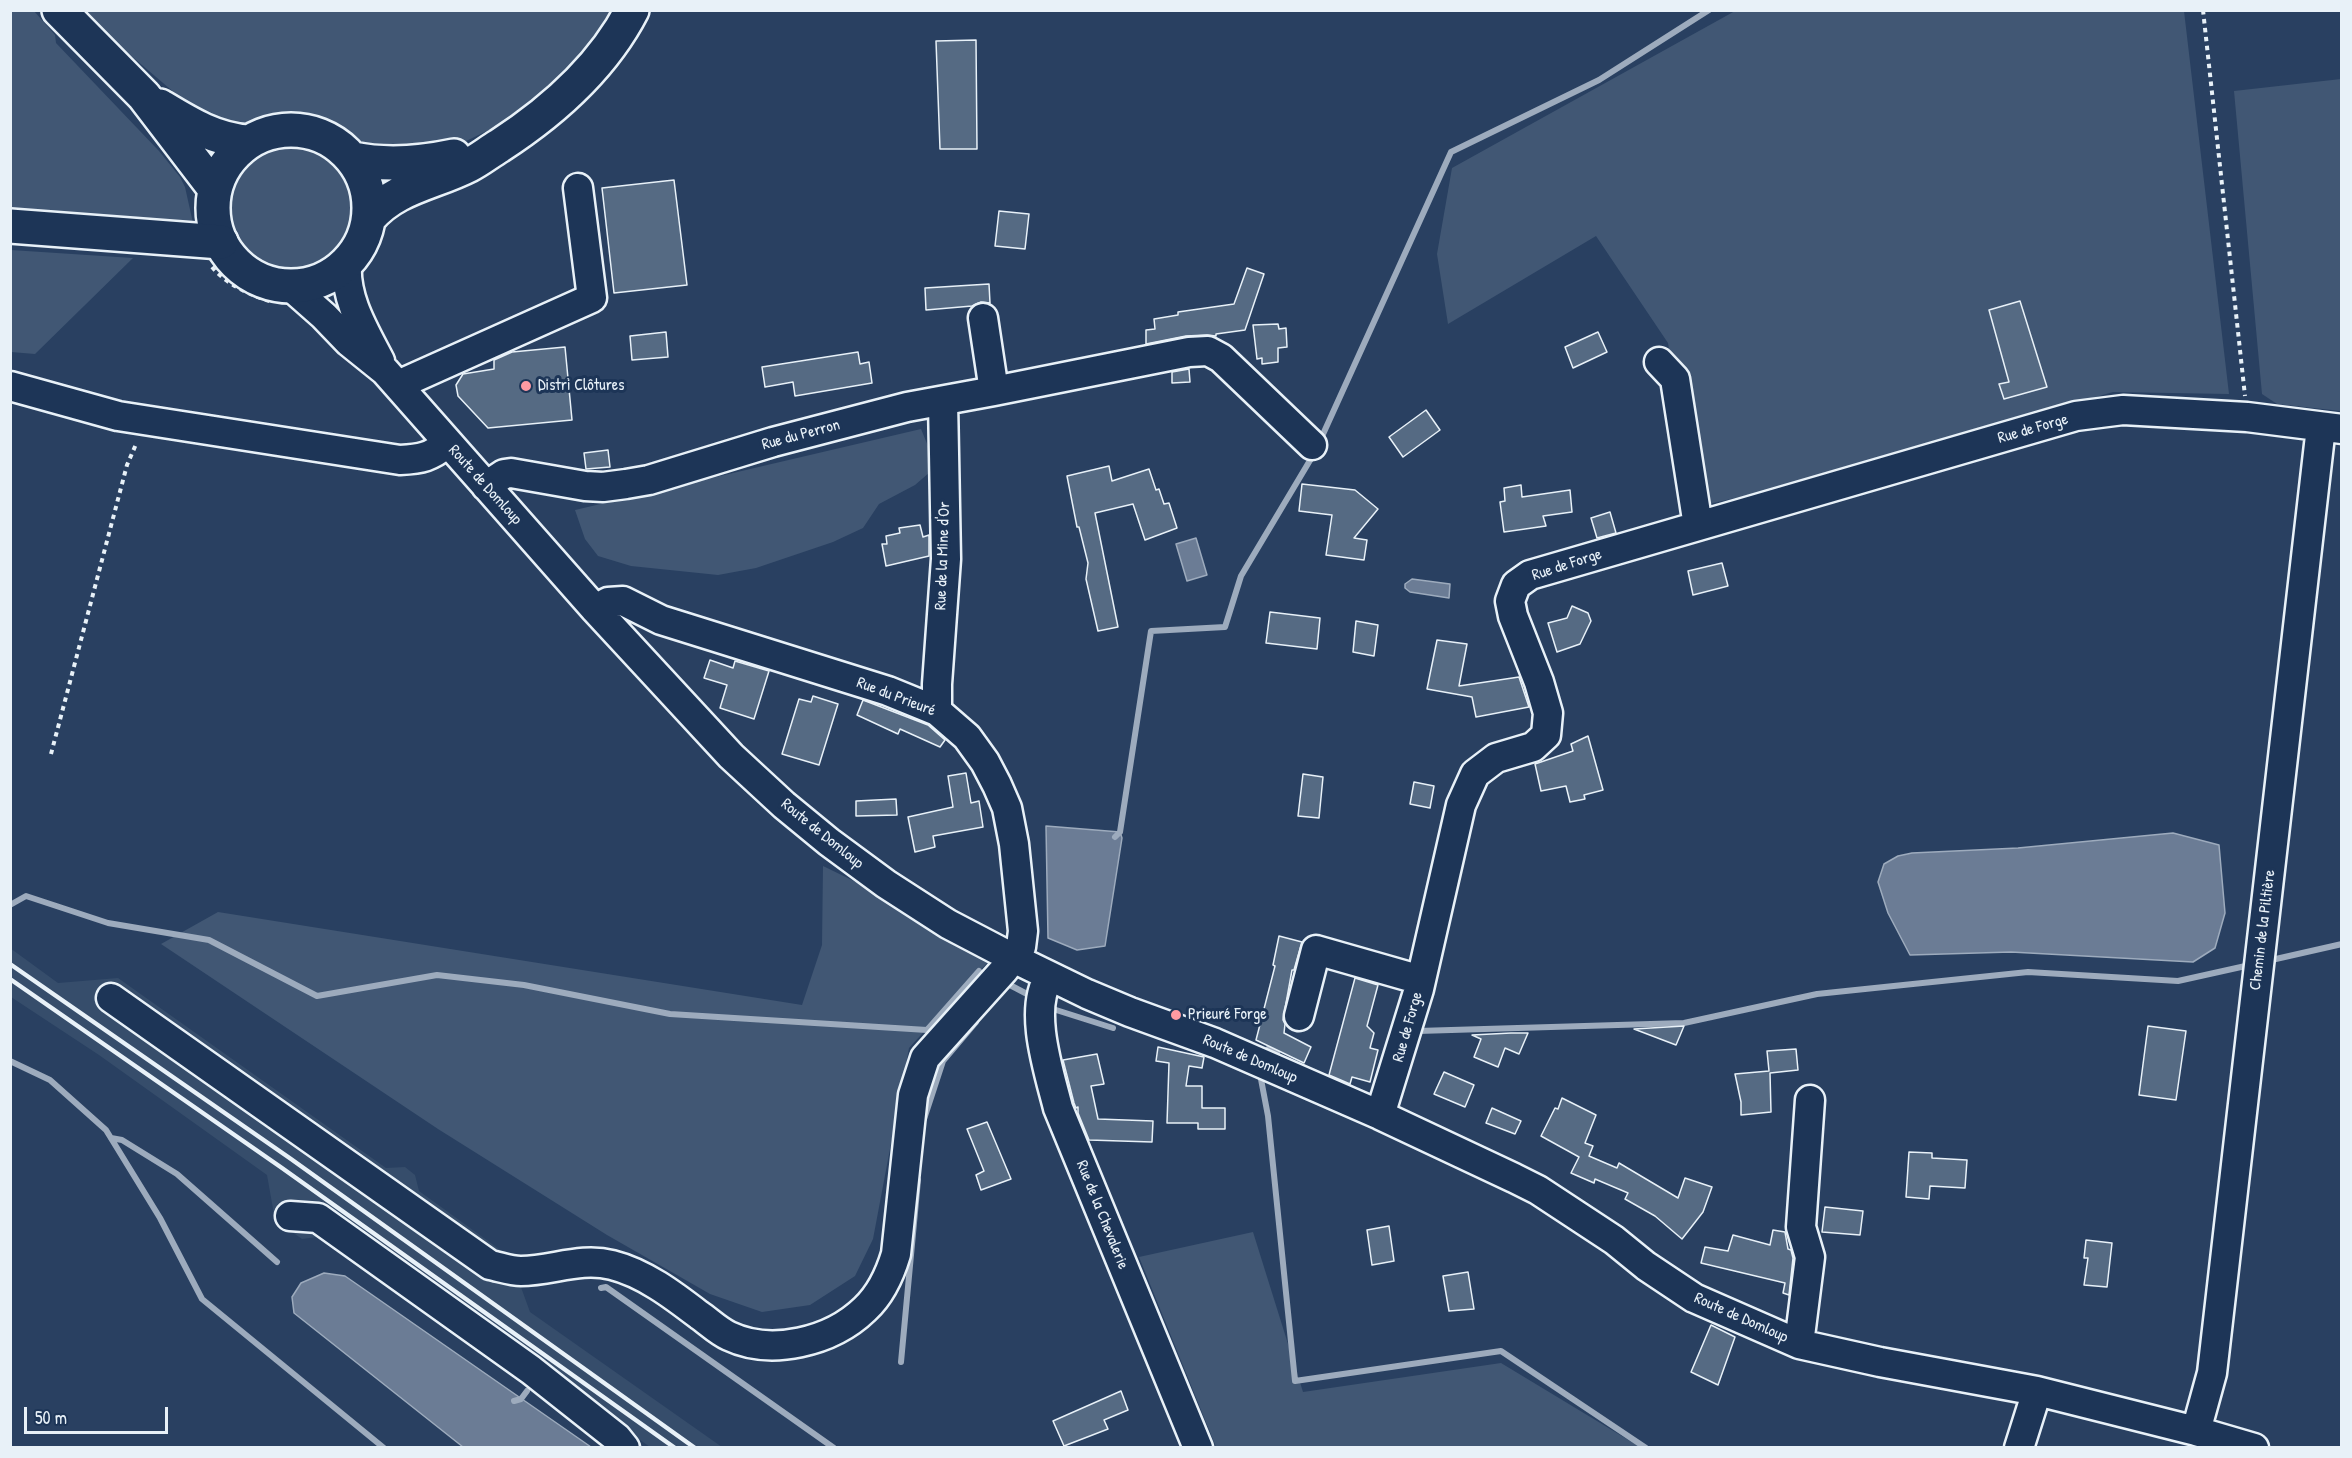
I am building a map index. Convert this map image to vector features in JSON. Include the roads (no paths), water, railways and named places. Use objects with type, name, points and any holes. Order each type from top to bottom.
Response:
[{"type":"main road","points":[[59,10],[144,96],[215,189]]},
{"type":"main road","points":[[369,218],[378,207],[393,196],[469,165],[554,106],[587,74],[616,38],[632,10]]},
{"type":"main road","points":[[144,96],[205,131],[232,141],[249,142]]},
{"type":"main road","points":[[10,226],[211,240],[227,252],[244,270],[266,281],[285,295],[303,285],[327,277],[347,262],[362,241],[369,218],[368,193],[360,170],[353,159],[328,139],[298,130],[272,132],[249,142],[239,149],[224,167],[215,189],[211,240]]},
{"type":"main road","points":[[353,159],[391,163],[428,162],[503,143]]},
{"type":"street","points":[[391,378],[592,298],[578,188]]},
{"type":"street","name":"Route de Domloup","points":[[347,262],[347,277],[356,314],[391,378]]},
{"type":"street","name":"Route de Domloup","points":[[285,295],[317,309],[349,342],[391,378],[708,733],[784,805],[829,842],[948,924],[1049,976],[1130,1012],[1215,1043],[1380,1115],[1538,1190],[1614,1240],[1694,1298],[1799,1344],[1880,1362],[2037,1391],[2254,1448]]},
{"type":"street","points":[[983,318],[994,391]]},
{"type":"street","name":"Rue du Perron","points":[[486,486],[504,474],[511,473],[603,487],[649,480],[784,439],[907,407],[1120,364],[1208,351],[1221,357],[1231,366],[1312,445]]},
{"type":"street","points":[[1659,362],[1675,379],[1698,526]]},
{"type":"street","points":[[10,386],[91,410],[145,422],[400,460],[419,459],[432,455],[448,442]]},
{"type":"street","name":"Rue de la Mine d'Or","points":[[938,711],[937,684],[946,559],[943,401]]},
{"type":"street","name":"Rue de Forge","points":[[1380,1115],[1421,980],[1461,805],[1475,774],[1496,758],[1533,747],[1546,735],[1548,712],[1510,601],[1516,585],[1530,574],[2076,416],[2123,410],[2247,417],[2331,428]]},
{"type":"street","name":"Chemin de la Piltière","points":[[2196,1431],[2212,1373],[2331,428]]},
{"type":"street","name":"Rue du Prieuré","points":[[595,609],[608,602],[623,601],[661,620],[888,691],[938,711],[967,736],[986,762],[1007,808],[1014,844],[1023,931],[1021,947],[1013,958]]},
{"type":"street","points":[[1299,1016],[1316,950],[1421,980]]},
{"type":"street","points":[[111,998],[490,1265],[520,1271],[571,1263],[610,1264],[632,1272],[673,1295],[728,1336],[757,1345],[792,1345],[821,1336],[856,1316],[865,1309],[889,1275],[896,1254],[913,1095],[925,1058],[1013,958]]},
{"type":"street","name":"Rue de la Chevalerie","points":[[1049,976],[1041,994],[1041,1024],[1045,1054],[1058,1108],[1198,1448]]},
{"type":"street","points":[[1799,1344],[1810,1257],[1802,1227],[1810,1100]]},
{"type":"street","points":[[290,1216],[318,1218],[531,1370],[617,1438],[625,1448]]},
{"type":"street","points":[[2019,1448],[2037,1391]]},
{"type":"waterway","points":[[1319,443],[1451,152],[1599,80],[1709,10]]},
{"type":"waterway","points":[[1115,837],[1120,832],[1151,631],[1225,627],[1241,576],[1315,452]]},
{"type":"waterway","points":[[10,905],[26,896],[108,923],[209,940],[317,996],[437,975],[524,985],[670,1014],[927,1030],[979,971]]},
{"type":"waterway","points":[[2267,961],[2342,944]]},
{"type":"waterway","points":[[1417,1034],[1418,1031],[1684,1023],[1817,994],[2028,972],[2178,981],[2250,965]]},
{"type":"waterway","points":[[1006,986],[1008,984],[1027,994]]},
{"type":"waterway","points":[[1053,1009],[1113,1028]]},
{"type":"waterway","points":[[924,1119],[943,1061],[976,1022]]},
{"type":"waterway","points":[[1268,1049],[1277,1053]]},
{"type":"waterway","points":[[10,1061],[50,1080],[106,1130],[160,1218],[202,1299],[384,1448]]},
{"type":"waterway","points":[[1260,1074],[1268,1116],[1295,1381],[1501,1351],[1646,1448]]},
{"type":"waterway","points":[[111,1138],[122,1140],[177,1174],[277,1262]]},
{"type":"waterway","points":[[901,1362],[918,1180]]},
{"type":"waterway","points":[[601,1288],[606,1287],[834,1448]]},
{"type":"waterway","points":[[514,1401],[521,1399],[527,1391]]},
{"type":"railway","points":[[10,964],[291,1159],[695,1448]]},
{"type":"railway","points":[[10,979],[282,1168],[675,1448]]},
{"type":"place","name":"Distri Clôtures","points":[[526,386]]},
{"type":"place","name":"Prieuré Forge","points":[[1176,1015]]}]
